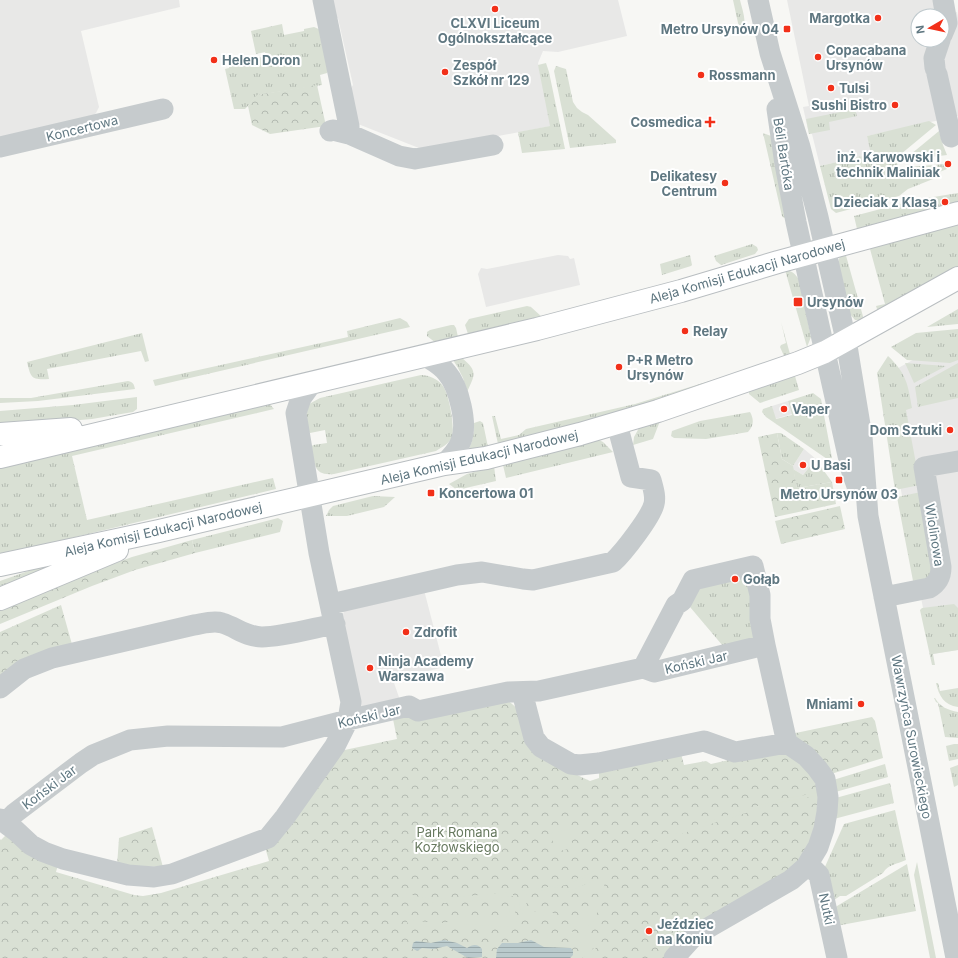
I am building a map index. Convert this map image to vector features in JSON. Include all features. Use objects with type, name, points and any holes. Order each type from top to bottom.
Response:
[{"type":"main road","name":"Aleja Komisji Edukacji Narodowej","points":[[0,457],[537,329],[681,291],[804,254],[958,213]]},
{"type":"main road","name":"Aleja Komisji Edukacji Narodowej","points":[[0,565],[159,531],[444,464],[486,458],[617,424],[798,363],[825,352],[958,278]]},
{"type":"main road","points":[[0,434],[67,429],[108,431]]},
{"type":"main road","points":[[0,599],[159,531]]},
{"type":"street","points":[[323,0],[349,126],[339,133],[399,156],[415,159],[493,145]]},
{"type":"street","name":"Béli Bartóka","points":[[758,0],[770,54],[785,164],[825,352]]},
{"type":"street","points":[[937,48],[934,58],[951,137]]},
{"type":"street","name":"Béli Bartóka","points":[[770,54],[800,147],[826,248],[846,340]]},
{"type":"street","name":"Koncertowa","points":[[0,147],[163,109]]},
{"type":"street","name":"Wawrzyńca Surowieckiego","points":[[846,340],[862,437],[868,516],[930,834],[956,949]]},
{"type":"street","name":"Wawrzyńca Surowieckiego","points":[[825,352],[851,469],[868,516]]},
{"type":"street","points":[[425,356],[439,364],[453,380],[462,413],[464,428],[461,441],[455,452],[444,464]]},
{"type":"street","points":[[3,821],[31,845],[44,852],[63,859],[128,876],[154,877],[172,874],[268,838],[285,817],[335,746],[348,720],[351,702],[317,541],[296,413],[301,398],[312,383]]},
{"type":"street","points":[[0,688],[24,668],[52,658],[194,625],[210,622],[221,623],[244,634],[262,637],[281,635],[333,614],[457,575],[482,572],[533,580],[613,562],[620,556],[636,534],[651,512],[654,504],[654,494],[650,480],[631,477],[617,424]]},
{"type":"street","name":"Wiolinowa","points":[[884,597],[929,588],[934,585],[941,575],[941,567],[924,467],[958,461]]},
{"type":"street","points":[[642,668],[676,605],[682,601],[693,580],[753,566],[760,595],[760,619],[787,743]]},
{"type":"street","name":"Koński Jar","points":[[3,821],[93,755],[130,740],[168,736],[278,738],[409,706],[418,711],[508,692],[539,691],[642,668],[654,672],[765,645]]},
{"type":"street","points":[[522,692],[534,738],[541,747],[571,764],[599,764],[704,741],[735,752],[787,743],[802,753],[817,768],[825,779],[827,788],[827,812],[824,829],[818,847],[806,867],[791,880],[694,936],[674,958]]},
{"type":"street","name":"Nutki","points":[[806,867],[814,870],[820,875],[837,958]]},
{"type":"shaded area","points":[[0,0],[179,0],[180,7],[81,31],[99,107],[96,113],[92,117],[0,138]]},
{"type":"shaded area","name":"Zespół Szkół nr 129","points":[[330,0],[618,0],[627,36],[558,52],[543,51],[538,63],[551,126],[424,150],[358,124],[350,90],[353,85],[338,18],[334,19]]},
{"type":"shaded area","points":[[787,0],[949,0],[952,14],[957,12],[958,18],[958,116],[867,136],[872,154],[820,166],[812,134],[809,134],[803,107],[809,106]]},
{"type":"shaded area","points":[[558,255],[568,256],[570,259],[574,258],[580,285],[486,307],[478,274],[481,268],[487,269]]},
{"type":"shaded area","points":[[958,335],[958,650],[932,654],[907,526],[882,377]]},
{"type":"shaded area","points":[[788,401],[792,414],[775,419],[772,406]]},
{"type":"shaded area","points":[[804,449],[816,459],[819,464],[811,465],[803,475],[793,469],[793,466]]},
{"type":"shaded area","points":[[424,590],[444,667],[393,680],[401,703],[361,707],[357,702],[340,624],[344,611]]},
{"type":"shaded area","points":[[444,940],[457,943],[467,948],[477,945],[482,949],[482,957],[468,958],[447,946],[433,949],[422,948],[417,951],[412,948],[413,943],[416,941],[431,943]]},
{"type":"shaded area","points":[[531,940],[544,947],[571,948],[573,955],[570,958],[496,958],[497,949],[502,943],[518,943]]},
{"type":"green space","points":[[733,0],[740,0],[743,12],[744,26],[740,32]]},
{"type":"green space","points":[[282,24],[284,35],[304,31],[304,29],[314,27],[321,30],[329,70],[327,73],[320,75],[322,85],[258,95],[245,109],[234,109],[225,69],[229,68],[229,64],[266,56],[265,52],[256,54],[251,31]]},
{"type":"green space","points":[[546,63],[565,149],[522,153],[518,132],[550,126],[538,65]]},
{"type":"green space","points":[[556,66],[566,69],[573,102],[577,108],[588,115],[616,140],[616,143],[570,148],[554,71]]},
{"type":"green space","points":[[317,85],[326,126],[270,134],[252,125],[248,106],[257,95]]},
{"type":"green space","points":[[855,109],[857,116],[829,122],[830,130],[809,134],[806,119]]},
{"type":"green space","points":[[929,121],[936,125],[895,159],[899,168],[945,164],[947,169],[932,175],[933,179],[908,189],[899,196],[836,213],[831,209],[820,166],[871,154],[867,136]]},
{"type":"green space","points":[[939,131],[947,155],[905,159]]},
{"type":"green space","points":[[763,133],[771,136],[787,218],[782,216]]},
{"type":"green space","points":[[958,193],[958,202],[857,229],[854,216],[915,200]]},
{"type":"green space","points":[[958,223],[958,266],[878,312],[876,306],[885,304],[870,249],[863,250],[862,247]]},
{"type":"green space","points":[[752,244],[757,247],[758,250],[755,254],[721,265],[716,261],[714,256]]},
{"type":"green space","points":[[845,252],[864,320],[855,320],[850,314],[838,264],[840,255]]},
{"type":"green space","points":[[690,255],[691,266],[662,275],[660,264]]},
{"type":"green space","points":[[785,270],[793,273],[799,280],[811,337],[807,347]]},
{"type":"green space","points":[[527,306],[531,307],[542,317],[468,334],[465,325],[469,319]]},
{"type":"green space","points":[[958,309],[958,324],[927,327]]},
{"type":"green space","points":[[400,318],[407,322],[410,327],[155,386],[153,380],[348,337],[347,331]]},
{"type":"green space","points":[[781,322],[790,354],[745,370],[784,356],[780,347],[786,343]]},
{"type":"green space","points":[[454,325],[456,328],[458,337],[436,343],[427,336],[427,332],[430,330]]},
{"type":"green space","points":[[958,329],[958,360],[950,363],[907,360],[891,347],[916,333]]},
{"type":"green space","points":[[142,333],[149,361],[145,362],[141,351],[47,369],[49,379],[39,379],[31,375],[27,362]]},
{"type":"green space","points":[[888,356],[899,368],[905,379],[909,392],[912,408],[906,410],[920,485],[895,490],[877,373]]},
{"type":"green space","points":[[462,358],[471,366],[474,374],[467,392],[463,378],[453,360]]},
{"type":"green space","points":[[905,363],[946,366],[914,383]]},
{"type":"green space","points":[[958,363],[958,398],[918,407],[915,387]]},
{"type":"green space","points":[[745,370],[655,402],[568,427],[498,444],[492,416],[495,416],[501,439],[519,435],[526,429],[635,404]]},
{"type":"green space","points":[[421,375],[436,379],[445,390],[453,426],[452,437],[447,443],[436,451],[334,474],[322,473],[316,468],[311,447],[313,445],[327,443],[325,430],[309,432],[306,416],[309,404],[320,398]]},
{"type":"green space","points":[[795,376],[799,390],[760,403],[749,394],[749,392]]},
{"type":"green space","points":[[128,381],[133,384],[135,389],[38,401],[0,403],[0,398],[31,398]]},
{"type":"green space","points":[[813,393],[821,399],[832,458],[827,459],[766,417],[762,412],[763,409],[772,406],[776,419],[792,415],[788,401]]},
{"type":"green space","points":[[137,397],[137,409],[133,412],[92,419],[0,427],[0,411],[73,405]]},
{"type":"green space","points":[[268,402],[274,409],[72,456],[87,520],[273,478],[276,489],[0,555],[0,466]]},
{"type":"green space","points":[[750,412],[753,422],[748,432],[706,439],[674,438],[671,436],[672,431],[700,421]]},
{"type":"green space","points":[[480,421],[483,423],[488,447],[468,450],[473,437],[474,423]]},
{"type":"green space","points":[[660,421],[653,439],[633,445],[634,437],[639,428]]},
{"type":"green space","points":[[777,433],[781,433],[804,449],[793,466],[782,459]]},
{"type":"green space","points":[[777,433],[782,459],[793,466],[797,488],[832,482],[836,504],[775,517],[758,437]]},
{"type":"green space","points":[[599,440],[613,452],[506,478],[503,465]]},
{"type":"green space","points":[[819,464],[832,482],[797,488],[793,469],[803,475],[811,465]]},
{"type":"green space","points":[[494,466],[496,481],[457,490],[449,484],[467,474]]},
{"type":"green space","points":[[921,492],[935,565],[931,578],[913,581],[897,497]]},
{"type":"green space","points":[[373,496],[395,497],[384,507],[347,516],[326,516],[333,506]]},
{"type":"green space","points":[[840,506],[845,529],[781,544],[775,521]]},
{"type":"green space","points":[[278,518],[283,521],[280,532],[195,553],[192,540]]},
{"type":"green space","points":[[192,540],[195,553],[135,570],[0,624],[0,608],[52,586],[132,557]]},
{"type":"green space","points":[[72,558],[0,591],[0,581]]},
{"type":"green space","points":[[751,575],[761,643],[728,652],[690,607],[696,584]]},
{"type":"green space","points":[[954,604],[958,608],[958,650],[933,654],[935,665],[932,665],[920,610],[922,608]]},
{"type":"green space","points":[[61,605],[73,648],[0,680],[0,632]]},
{"type":"green space","points":[[936,683],[938,683],[940,691],[958,688],[958,707],[949,704],[943,699]]},
{"type":"green space","name":"Park Romana Kozłowskiego","points":[[504,697],[519,710],[525,743],[547,761],[590,781],[599,778],[599,769],[680,750],[684,765],[706,761],[711,764],[781,748],[814,770],[823,802],[806,860],[667,958],[0,958],[0,839],[1,840],[9,832],[59,861],[56,872],[134,895],[143,896],[161,893],[269,861],[265,847],[335,752],[397,739],[392,714]]},
{"type":"green space","points":[[934,698],[945,708],[958,712],[958,738],[945,737],[938,703]]},
{"type":"green space","points":[[872,717],[875,721],[883,758],[831,774],[791,734]]},
{"type":"green space","points":[[958,744],[958,759],[949,761],[946,746]]},
{"type":"green space","points":[[885,764],[888,777],[832,793],[830,781]]},
{"type":"green space","points":[[958,765],[958,785],[954,787],[950,768]]},
{"type":"green space","points":[[890,783],[894,803],[834,819],[832,799]]},
{"type":"green space","points":[[821,792],[821,795],[777,803],[692,830],[652,846],[652,844],[690,827],[777,800]]},
{"type":"green space","points":[[895,810],[906,860],[890,866],[883,873],[846,896],[840,896],[831,902],[824,869],[844,824]]},
{"type":"green space","points":[[152,827],[163,867],[117,866],[119,838]]},
{"type":"green space","points":[[569,829],[573,848],[555,852],[551,833]]},
{"type":"green space","points":[[917,862],[936,958],[930,958],[914,875]]},
{"type":"green space","points":[[907,864],[916,911],[836,926],[832,909]]},
{"type":"green space","points":[[595,871],[597,873],[562,886],[519,896],[518,892],[520,891],[562,885]]},
{"type":"green space","points":[[602,877],[605,882],[602,894],[567,892]]},
{"type":"green space","points":[[400,891],[419,897],[437,899],[510,892],[513,896],[443,903],[415,901],[402,897]]},
{"type":"green space","points":[[526,900],[527,909],[530,911],[553,913],[560,917],[562,921],[548,919],[548,916],[542,915],[542,917],[535,917],[535,915],[528,915],[528,917],[523,915],[519,902]]},
{"type":"green space","points":[[509,903],[514,903],[517,926],[510,927],[462,924],[444,927],[410,926],[407,922],[404,904],[407,905],[409,914],[414,921],[445,923],[462,916],[510,917]]},
{"type":"green space","points":[[600,903],[594,921],[591,924],[583,927],[569,925],[587,916]]},
{"type":"green space","points":[[558,927],[592,938],[596,947],[592,958],[582,958],[594,948],[588,948],[576,939],[560,936],[558,933]]},
{"type":"green space","points":[[542,937],[555,940],[563,945],[545,946],[536,941],[529,940],[528,938]]},
{"type":"place","name":"CLXVI Liceum Ogólnokształcące","points":[[495,9]]},
{"type":"place","name":"Margotka","points":[[878,18]]},
{"type":"place","name":"Metro Ursynów 04","points":[[787,29]]},
{"type":"place","name":"Copacabana Ursynów","points":[[818,57]]},
{"type":"place","name":"Helen Doron","points":[[214,60]]},
{"type":"place","name":"Zespół Szkół nr 129","points":[[445,72]]},
{"type":"place","name":"Rossmann","points":[[701,75]]},
{"type":"place","name":"Tulsi","points":[[831,88]]},
{"type":"place","name":"Sushi Bistro","points":[[895,105]]},
{"type":"place","name":"Cosmedica","points":[[710,122]]},
{"type":"place","name":"inż. Karwowski i technik Maliniak","points":[[948,164]]},
{"type":"place","name":"Delikatesy Centrum","points":[[725,183]]},
{"type":"place","name":"Dzieciak z Klasą","points":[[945,202]]},
{"type":"place","name":"Ursynów","points":[[798,302]]},
{"type":"place","name":"Relay","points":[[685,331]]},
{"type":"place","name":"P+R Metro Ursynów","points":[[619,367]]},
{"type":"place","name":"Vaper","points":[[784,409]]},
{"type":"place","name":"Dom Sztuki","points":[[950,430]]},
{"type":"place","name":"U Basi","points":[[803,465]]},
{"type":"place","name":"Metro Ursynów 03","points":[[839,480]]},
{"type":"place","name":"Koncertowa 01","points":[[431,493]]},
{"type":"place","name":"Gołąb","points":[[735,579]]},
{"type":"place","name":"Zdrofit","points":[[406,632]]},
{"type":"place","name":"Ninja Academy Warszawa","points":[[370,668]]},
{"type":"place","name":"Mniami","points":[[861,704]]},
{"type":"place","name":"Jeździec na Koniu","points":[[649,931]]}]
